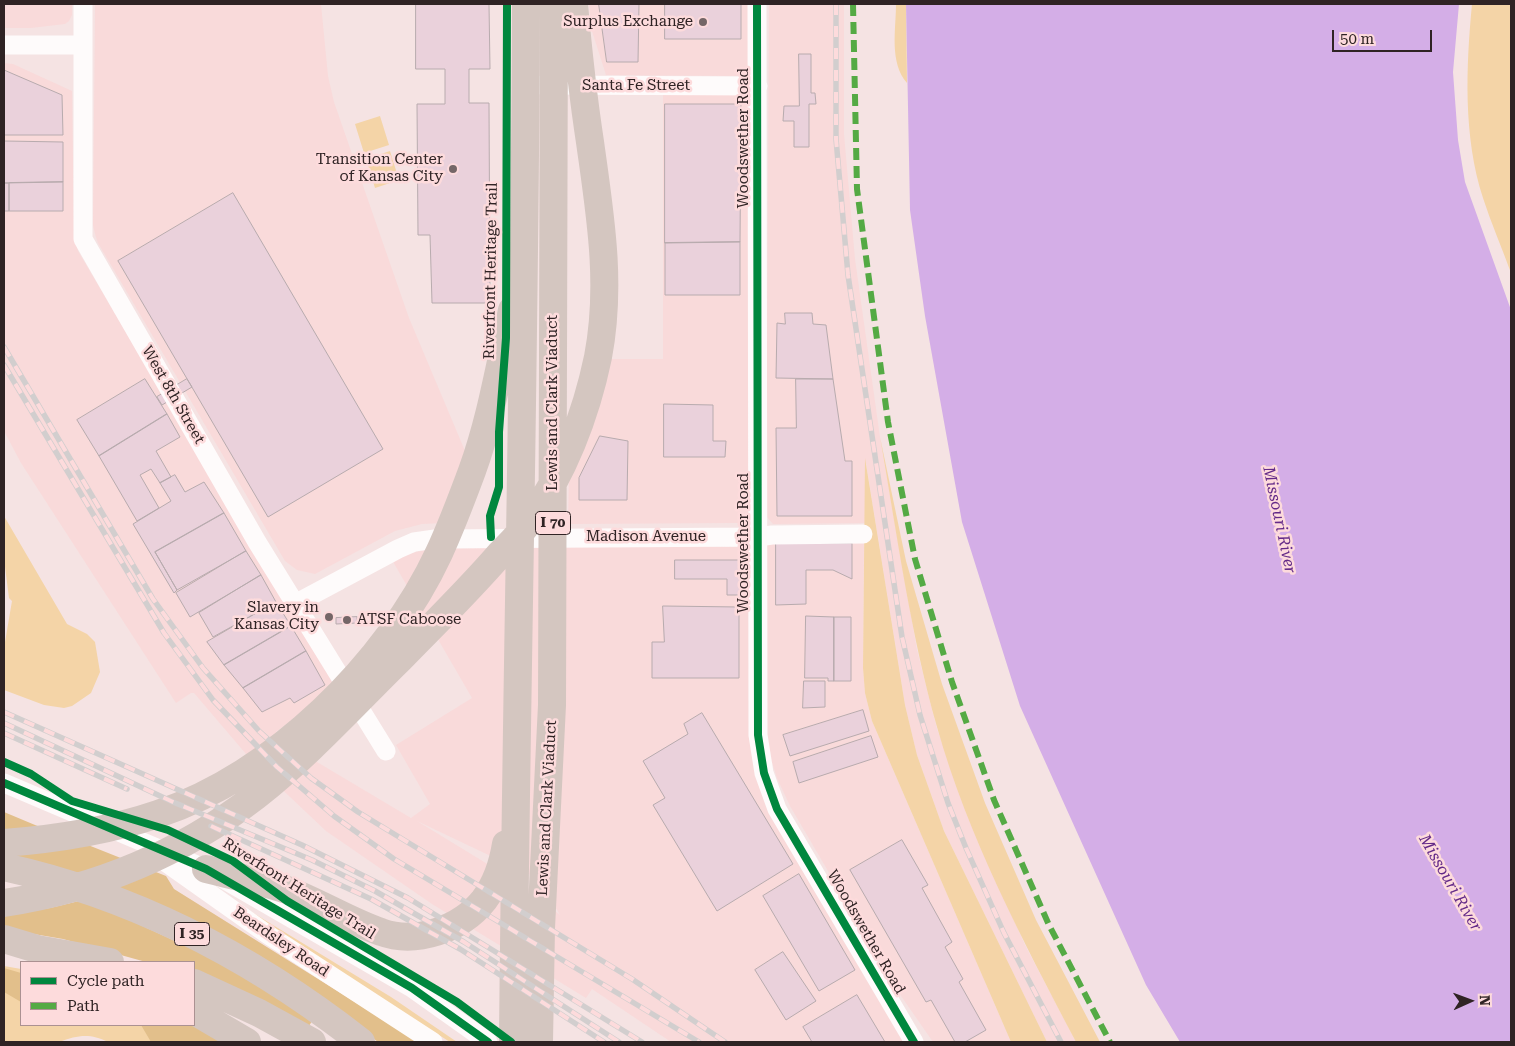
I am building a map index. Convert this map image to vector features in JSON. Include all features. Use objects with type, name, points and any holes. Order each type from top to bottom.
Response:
[{"type":"highway","name":"I 70","points":[[513,1042],[515,790],[525,250],[526,4]]},
{"type":"highway","name":"Lewis and Clark Viaduct","points":[[539,1042],[541,928],[552,705],[554,4]]},
{"type":"highway","points":[[4,903],[57,894],[119,874],[180,844],[239,808],[315,744],[473,585],[528,523],[562,466],[584,408],[598,359],[605,316],[606,276],[602,225],[584,103],[574,4]]},
{"type":"highway","points":[[4,844],[95,832],[160,814],[208,793],[288,743],[321,714],[351,682],[389,636],[417,592],[439,554],[456,513],[473,469],[488,416],[525,250]]},
{"type":"highway","points":[[206,869],[288,890],[382,933],[403,936],[425,935],[448,928],[469,915],[484,899],[498,876],[505,852],[515,790]]},
{"type":"highway","name":"I 35","points":[[4,867],[88,890],[131,906],[185,930],[274,979],[313,1004],[361,1042]]},
{"type":"highway","points":[[4,939],[67,961]]},
{"type":"highway","points":[[37,949],[104,961]]},
{"type":"highway","points":[[195,983],[259,1013],[312,1042]]},
{"type":"highway","points":[[195,1012],[247,1042]]},
{"type":"street","name":"West 8th Street","points":[[83,4],[83,239],[295,604],[386,751]]},
{"type":"street","name":"Woodswether Road","points":[[758,4],[758,735],[764,773],[778,809],[914,1042]]},
{"type":"street","points":[[4,45],[83,45]]},
{"type":"street","name":"Santa Fe Street","points":[[514,85],[758,86]]},
{"type":"street","name":"Madison Avenue","points":[[295,604],[414,542],[486,537],[758,537],[772,535],[864,534]]},
{"type":"street","name":"Beardsley Road","points":[[4,783],[206,869],[412,988],[488,1042]]},
{"type":"street","name":"Beardsley Road","points":[[131,838],[267,934],[433,1042]]},
{"type":"shaded area","points":[[4,4],[72,4],[72,15],[65,24],[31,28],[4,28]]},
{"type":"shaded area","points":[[95,4],[321,4],[328,76],[334,102],[409,318],[468,458],[443,523],[422,524],[395,531],[315,574],[297,570],[285,561],[98,243],[93,225]]},
{"type":"shaded area","points":[[589,4],[750,4],[749,70],[745,75],[741,76],[606,75],[591,28]]},
{"type":"shaded area","points":[[769,4],[844,4],[844,134],[855,259],[880,437],[917,650],[937,729],[977,837],[1025,945],[1076,1042],[1047,1042],[944,831],[917,755],[905,705],[866,463],[865,523],[773,524],[766,516]]},
{"type":"shaded area","points":[[896,4],[906,4],[907,83],[901,75],[896,56]]},
{"type":"shaded area","points":[[1472,4],[1511,4],[1511,273],[1489,217],[1472,150],[1469,126],[1468,52]]},
{"type":"shaded area","points":[[4,63],[13,64],[72,91],[74,231],[78,251],[335,687],[276,732],[317,762],[411,818],[430,804],[396,745],[472,698],[392,560],[406,554],[431,549],[650,545],[742,547],[748,555],[751,740],[912,1042],[671,1042],[592,989],[586,998],[432,904],[326,831],[252,761],[194,693],[176,703],[21,463],[4,431]],"holes":[[[417,821],[539,879],[560,915],[530,890]]]},
{"type":"shaded area","points":[[663,94],[743,94],[749,98],[751,107],[748,514],[744,520],[738,523],[568,524],[569,473],[605,359],[663,359]]},
{"type":"shaded area","points":[[380,116],[389,145],[364,153],[355,124]]},
{"type":"shaded area","points":[[390,151],[399,180],[375,188],[366,159]]},
{"type":"shaded area","points":[[880,437],[906,561],[942,684],[985,803],[1036,920],[1100,1042],[1076,1042],[998,888],[964,808],[927,691],[905,583]]},
{"type":"shaded area","points":[[865,458],[905,705],[917,755],[944,831],[1047,1042],[1011,1042],[872,721],[865,693],[863,668]]},
{"type":"shaded area","points":[[4,516],[67,624],[87,634],[95,642],[100,672],[91,693],[72,706],[64,708],[44,705],[4,690],[4,648],[12,601],[9,598],[4,559]]},
{"type":"shaded area","points":[[864,542],[863,668],[865,693],[872,721],[1011,1042],[933,1042],[901,996],[790,806],[777,778],[770,756],[767,738],[766,547],[768,544]]},
{"type":"shaded area","points":[[4,812],[47,830],[4,831]]},
{"type":"shaded area","points":[[88,845],[166,876],[174,889],[419,1042],[378,1042],[339,1012],[7,858],[9,852]]},
{"type":"shaded area","points":[[227,897],[391,997],[457,1042],[450,1042],[307,952]]},
{"type":"shaded area","points":[[79,901],[123,917],[210,957],[313,1019],[308,1028],[195,978],[195,961],[142,961],[63,939],[4,929],[4,913],[50,908]]},
{"type":"shaded area","points":[[4,966],[20,969],[20,1026],[195,1025],[233,1042],[108,1042],[95,1037],[84,1036],[55,1043],[4,1042]]},
{"type":"shaded area","points":[[4,968],[20,973],[20,1001],[4,992]]},
{"type":"shaded area","points":[[195,1025],[233,1042],[151,1042],[142,1026]]},
{"type":"water","name":"Missouri River","points":[[906,4],[1459,4],[1453,72],[1458,140],[1465,182],[1511,310],[1511,1042],[1180,1042],[1146,985],[1020,706],[962,522],[925,316],[910,210]]},
{"type":"building","name":"Transition Center of Kansas City","points":[[416,4],[489,4],[490,69],[469,69],[469,103],[489,103],[490,303],[432,303],[430,235],[418,235],[417,104],[445,104],[445,69],[416,69]]},
{"type":"building","points":[[599,4],[639,4],[638,62],[607,62]]},
{"type":"building","name":"Surplus Exchange","points":[[665,4],[741,4],[741,39],[665,39]]},
{"type":"building","points":[[799,54],[811,54],[811,93],[815,93],[816,104],[809,104],[809,147],[794,147],[794,121],[783,121],[784,106],[799,106]]},
{"type":"building","points":[[4,70],[62,95],[63,135],[4,135]]},
{"type":"building","points":[[665,104],[741,104],[740,242],[665,243]]},
{"type":"building","points":[[4,141],[63,142],[63,182],[4,183]]},
{"type":"building","points":[[63,182],[63,211],[9,211],[9,183]]},
{"type":"building","points":[[4,183],[9,183],[9,211],[4,211]]},
{"type":"building","points":[[233,193],[383,449],[268,517],[118,261]]},
{"type":"building","points":[[740,242],[740,295],[665,295],[665,243]]},
{"type":"building","points":[[785,313],[812,313],[813,324],[826,325],[833,379],[776,378],[777,323],[785,324]]},
{"type":"building","points":[[145,379],[167,414],[99,456],[77,420]]},
{"type":"building","points":[[187,379],[192,387],[162,405],[157,397]]},
{"type":"building","points":[[796,379],[833,379],[845,461],[852,461],[852,516],[777,516],[776,428],[796,428]]},
{"type":"building","points":[[664,404],[713,405],[713,441],[726,441],[725,457],[664,457]]},
{"type":"building","points":[[167,414],[180,437],[156,451],[171,477],[160,483],[151,469],[140,475],[159,508],[137,521],[99,456]]},
{"type":"building","points":[[600,436],[628,441],[627,500],[579,500],[579,478]]},
{"type":"building","points":[[175,475],[185,492],[204,482],[224,513],[155,552],[177,590],[174,593],[133,524],[171,501],[160,483]]},
{"type":"building","points":[[224,513],[246,551],[177,590],[155,552]]},
{"type":"building","points":[[776,543],[852,543],[852,579],[833,570],[806,570],[806,604],[776,605]]},
{"type":"building","points":[[246,551],[261,575],[190,617],[176,593]]},
{"type":"building","points":[[675,560],[740,560],[740,595],[727,595],[727,579],[675,579]]},
{"type":"building","points":[[261,575],[276,602],[213,637],[199,613]]},
{"type":"building","points":[[276,602],[291,626],[224,665],[207,642]]},
{"type":"building","points":[[663,606],[739,607],[739,678],[652,678],[652,642],[664,642]]},
{"type":"building","points":[[806,616],[834,617],[834,681],[828,681],[828,678],[805,678]]},
{"type":"building","name":"ATSF Caboose","points":[[357,617],[357,623],[336,624],[336,618]]},
{"type":"building","points":[[834,617],[851,617],[851,681],[834,681]]},
{"type":"building","points":[[291,626],[306,651],[243,688],[224,665]]},
{"type":"building","points":[[306,651],[325,685],[294,703],[290,698],[262,712],[243,688]]},
{"type":"building","points":[[804,681],[825,681],[825,707],[803,708]]},
{"type":"building","points":[[863,710],[869,731],[790,756],[783,735]]},
{"type":"building","points":[[702,713],[793,864],[717,911],[653,805],[665,798],[643,761],[688,734],[684,724]]},
{"type":"building","points":[[871,736],[878,757],[799,783],[793,762]]},
{"type":"building","points":[[902,840],[928,885],[922,888],[952,942],[945,947],[963,979],[959,982],[986,1030],[965,1042],[955,1042],[931,1000],[926,1002],[850,870]]},
{"type":"building","points":[[799,874],[855,970],[819,991],[763,896]]},
{"type":"building","points":[[783,952],[816,1001],[786,1020],[755,970]]},
{"type":"building","points":[[857,995],[885,1042],[812,1042],[803,1027]]},
{"type":"railway","points":[[836,4],[836,139],[848,275],[902,637],[920,715],[948,803],[1004,933],[1061,1042]]},
{"type":"railway","points":[[4,347],[153,599],[203,668],[259,731],[311,778],[358,812],[632,979],[725,1042]]},
{"type":"railway","points":[[4,365],[164,633],[213,700],[277,767],[334,816],[394,859],[699,1042]]},
{"type":"railway","points":[[4,712],[302,845],[408,898],[642,1042]]},
{"type":"railway","points":[[4,723],[173,802],[312,860],[375,891],[464,942],[619,1042]]},
{"type":"railway","points":[[4,733],[127,789]]},
{"type":"railway","points":[[211,826],[371,899],[460,949],[604,1042]]},
{"type":"marked path","points":[[853,4],[857,189],[888,422],[915,559],[952,682],[994,800],[1049,925],[1110,1042]]},
{"type":"cycle path","name":"Riverfront Heritage Trail","points":[[491,537],[490,516],[499,487],[499,432],[506,338],[507,4]]},
{"type":"cycle path","points":[[757,4],[758,735],[764,773],[777,809],[914,1042]]},
{"type":"cycle path","name":"Riverfront Heritage Trail","points":[[4,762],[31,774],[72,801],[168,830],[233,861],[287,901],[457,1002],[511,1042]]},
{"type":"cycle path","points":[[4,783],[206,869],[412,988],[488,1042]]},
{"type":"place","name":"Surplus Exchange","points":[[703,22]]},
{"type":"place","name":"Transition Center of Kansas City","points":[[453,169]]},
{"type":"place","name":"Slavery in Kansas City","points":[[329,617]]},
{"type":"place","name":"ATSF Caboose","points":[[347,620]]}]
